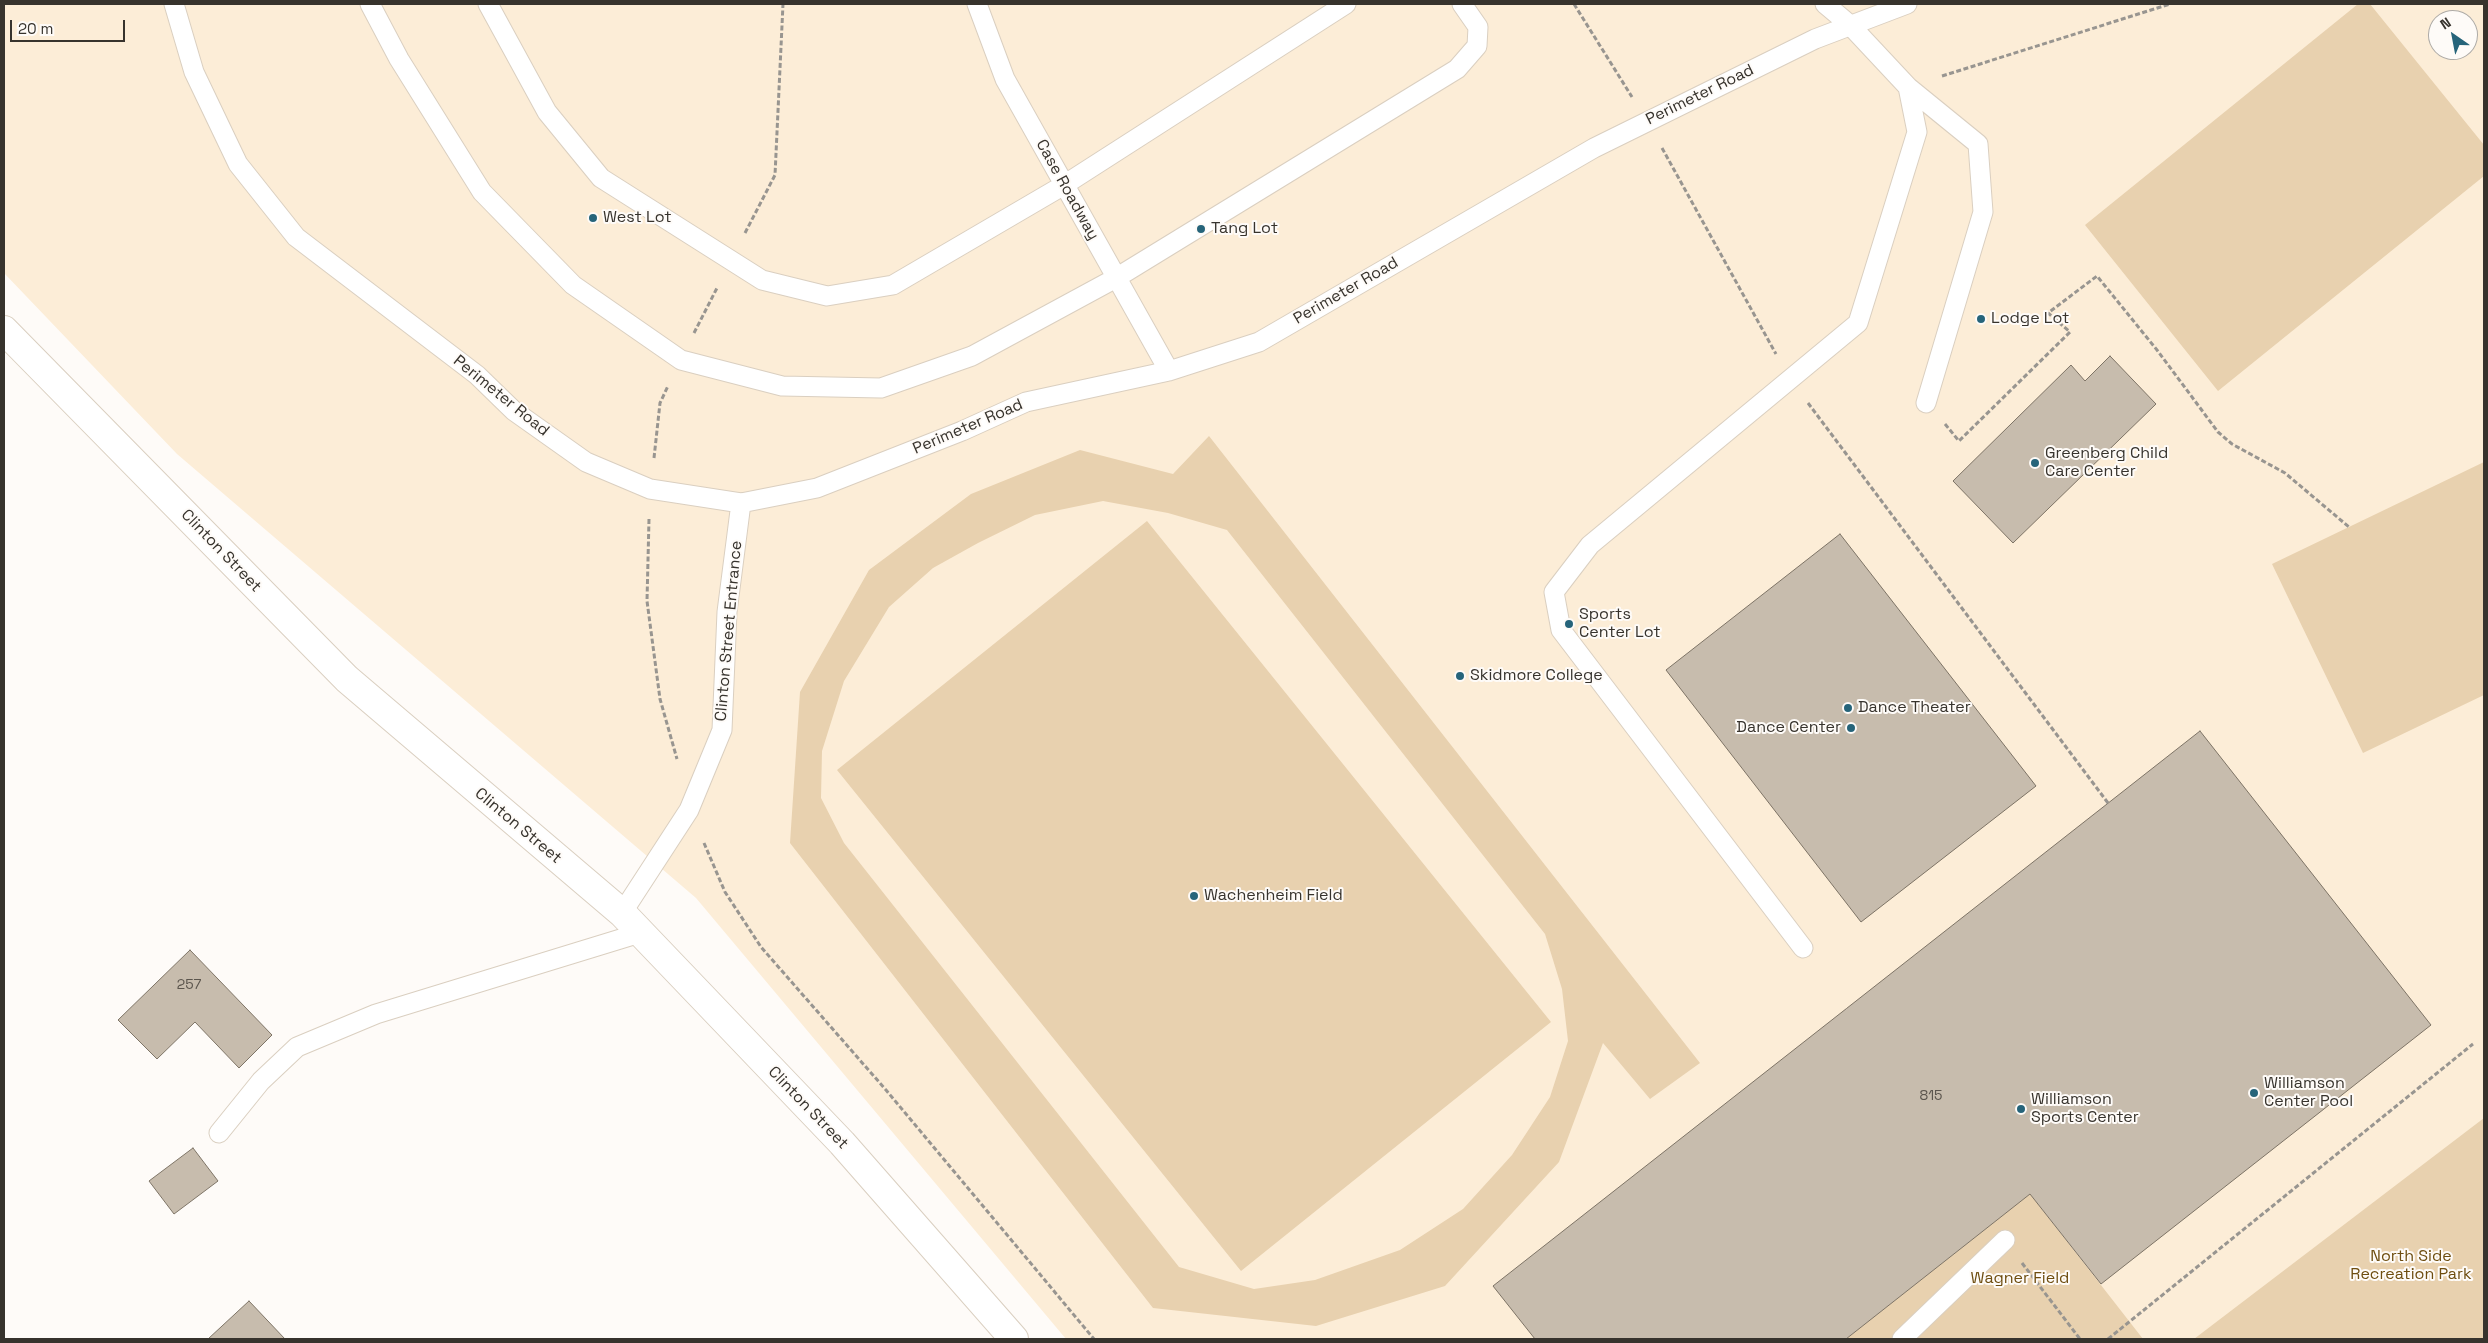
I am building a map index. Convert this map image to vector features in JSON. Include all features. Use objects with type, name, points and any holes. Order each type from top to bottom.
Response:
[{"type":"street","name":"Clinton Street","points":[[4,330],[347,679],[622,913],[842,1143],[1014,1339]]},
{"type":"lane","name":"Perimeter Road","points":[[174,4],[194,72],[238,164],[296,237],[478,375],[514,411],[586,462],[650,489],[741,503],[817,488],[962,431],[1026,402],[1169,371],[1259,342],[1594,148],[1815,39],[1907,4]]},
{"type":"lane","points":[[370,4],[399,59],[482,192],[573,284],[681,360],[782,386],[881,388],[972,356],[1116,278],[1457,69],[1477,46],[1478,27],[1462,4]]},
{"type":"lane","points":[[488,4],[547,112],[601,178],[762,280],[827,296],[893,285],[1064,185],[1346,4]]},
{"type":"lane","name":"Case Roadway","points":[[977,4],[1005,79],[1169,371]]},
{"type":"lane","points":[[1825,4],[1850,25],[1908,87],[1978,144],[1983,212],[1926,403]]},
{"type":"lane","points":[[1803,948],[1561,630],[1554,592],[1590,545],[1858,323],[1917,132],[1908,87]]},
{"type":"lane","name":"Clinton Street Entrance","points":[[622,913],[689,810],[722,730],[728,612],[741,503]]},
{"type":"lane","points":[[220,1133],[261,1081],[297,1047],[376,1014],[640,933]]},
{"type":"lane","points":[[1902,1339],[2005,1240]]},
{"type":"path","points":[[1574,4],[1647,122],[1790,379],[2108,803]]},
{"type":"path","points":[[1908,87],[2170,4]]},
{"type":"path","points":[[1926,403],[1959,441],[2070,332],[2048,313],[2097,276],[2157,350],[2218,432],[2232,444],[2285,473],[2350,527]]},
{"type":"path","points":[[650,489],[646,601],[660,699],[674,746],[689,810],[725,892],[761,947],[861,1060],[1094,1339]]},
{"type":"path","points":[[2108,1339],[2473,1044]]},
{"type":"path","points":[[2005,1240],[2080,1339]]},
{"type":"shaded area","name":"Skidmore College","points":[[4,4],[2484,4],[2484,1339],[1066,1339],[696,898],[177,454],[4,273]]},
{"type":"green space","points":[[2358,4],[2370,4],[2484,145],[2484,176],[2218,391],[2085,225]]},
{"type":"green space","points":[[1209,436],[1700,1063],[1650,1099],[1603,1043],[1559,1162],[1445,1286],[1316,1326],[1153,1308],[790,843],[800,692],[869,570],[971,494],[1080,450],[1173,474]],"holes":[[[1103,501],[1168,513],[1227,530],[1545,934],[1562,989],[1568,1041],[1550,1097],[1512,1155],[1463,1209],[1400,1250],[1315,1280],[1254,1289],[1179,1267],[844,843],[821,798],[822,751],[844,681],[889,607],[933,568],[1035,515]]]},
{"type":"green space","points":[[2484,462],[2484,695],[2363,753],[2272,564]]},
{"type":"green space","name":"Wachenheim Field","points":[[1147,521],[1551,1022],[1241,1271],[837,770]]},
{"type":"green space","name":"North Side Recreation Park","points":[[2484,1118],[2484,1339],[2194,1339]]},
{"type":"green space","name":"Wagner Field","points":[[2030,1194],[2143,1339],[1846,1339]]},
{"type":"building","points":[[2110,356],[2156,404],[2013,543],[1953,481],[2071,365],[2085,381]]},
{"type":"building","name":"Dance Center","points":[[1840,534],[2036,786],[1861,922],[1666,670]]},
{"type":"building","name":"Williamson Sports Center","points":[[2200,731],[2431,1025],[2101,1284],[2030,1194],[1846,1339],[1535,1339],[1493,1286]]},
{"type":"building","points":[[190,950],[272,1035],[239,1068],[195,1022],[157,1059],[118,1020]]},
{"type":"building","points":[[193,1148],[218,1181],[174,1214],[149,1181]]},
{"type":"building","points":[[249,1301],[285,1339],[208,1339]]},
{"type":"place","name":"West Lot","points":[[593,218]]},
{"type":"place","name":"Tang Lot","points":[[1201,229]]},
{"type":"place","name":"Lodge Lot","points":[[1981,319]]},
{"type":"place","name":"Greenberg Child Care Center","points":[[2035,463]]},
{"type":"place","name":"Sports Center Lot","points":[[1569,624]]},
{"type":"place","name":"Skidmore College","points":[[1460,676]]},
{"type":"place","name":"Dance Theater","points":[[1848,708]]},
{"type":"place","name":"Dance Center","points":[[1851,728]]},
{"type":"place","name":"Wachenheim Field","points":[[1194,896]]},
{"type":"place","name":"Williamson Center Pool","points":[[2254,1093]]},
{"type":"place","name":"Williamson Sports Center","points":[[2021,1109]]}]
